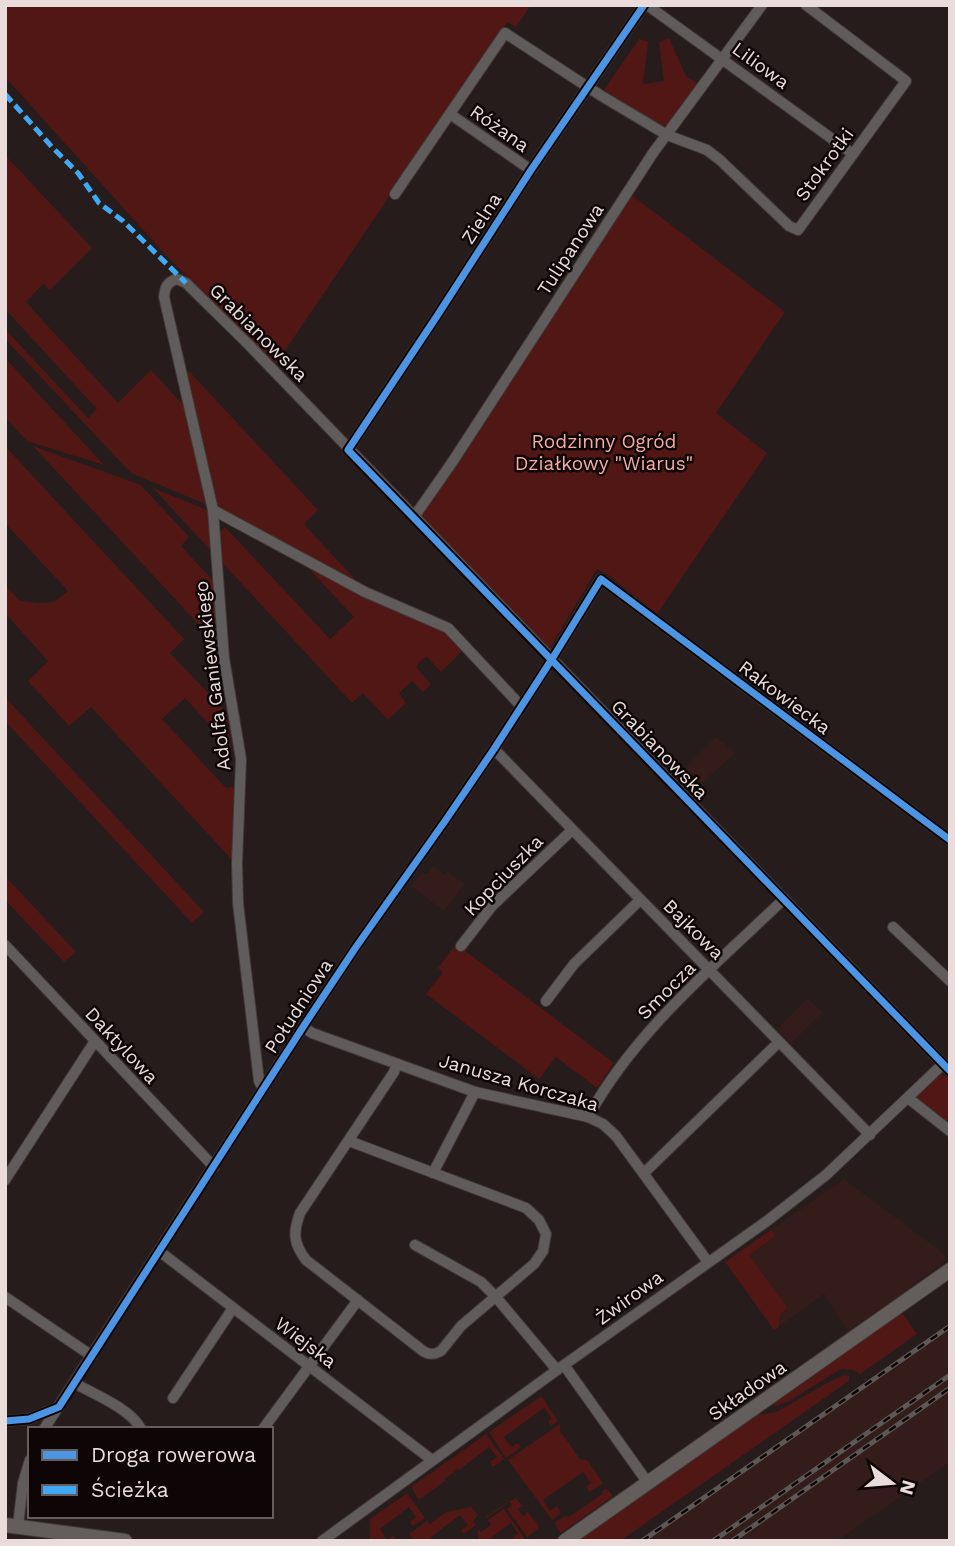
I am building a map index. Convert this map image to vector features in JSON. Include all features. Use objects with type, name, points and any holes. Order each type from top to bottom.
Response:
[{"type":"main road","name":"Składowa","points":[[565,1541],[950,1270]]},
{"type":"main road","points":[[11,1525],[125,1541]]},
{"type":"street","name":"Liliowa","points":[[645,5],[853,154]]},
{"type":"street","name":"Zielna","points":[[348,450],[531,170],[645,5]]},
{"type":"street","name":"Tulipanowa","points":[[414,517],[646,164],[762,5]]},
{"type":"street","name":"Stokrotki","points":[[505,33],[667,135],[707,150],[789,226],[798,230],[906,81],[806,5]]},
{"type":"street","name":"Różana","points":[[395,194],[505,33]]},
{"type":"street","name":"Różana","points":[[450,114],[531,170]]},
{"type":"street","name":"Adolfa Ganiewskiego","points":[[186,283],[177,279],[171,281],[165,287],[164,297],[213,510],[224,658],[242,759],[237,863],[238,904],[259,1081],[263,1088]]},
{"type":"street","name":"Grabianowska","points":[[186,283],[946,1068]]},
{"type":"street","points":[[213,510],[365,592],[448,628],[521,706]]},
{"type":"street","name":"Południowa","points":[[45,1427],[263,1088],[356,947],[494,749],[601,579]]},
{"type":"street","name":"Rakowiecka","points":[[601,579],[950,840]]},
{"type":"street","name":"Bajkowa","points":[[494,749],[870,1135]]},
{"type":"street","name":"Kopciuszka","points":[[461,946],[492,906],[572,830]]},
{"type":"street","points":[[546,1001],[574,964],[640,900]]},
{"type":"street","name":"Smocza","points":[[588,1116],[601,1092],[653,1026],[784,900]]},
{"type":"street","points":[[893,928],[950,981]]},
{"type":"street","name":"Daktylowa","points":[[6,947],[214,1167]]},
{"type":"street","name":"Janusza Korczaka","points":[[303,1027],[312,1033],[475,1092],[588,1116],[603,1124],[617,1136],[708,1262]]},
{"type":"street","points":[[5,1180],[95,1041]]},
{"type":"street","points":[[644,1172],[779,1042]]},
{"type":"street","points":[[349,1141],[526,1208],[539,1220],[546,1234],[542,1251],[534,1264],[461,1326],[441,1351],[432,1354],[423,1351],[306,1259],[295,1240],[295,1226],[300,1213],[397,1064]]},
{"type":"street","name":"Żwirowa","points":[[322,1541],[560,1367],[767,1221],[826,1175],[908,1098],[946,1068]]},
{"type":"street","points":[[433,1173],[475,1092]]},
{"type":"street","points":[[908,1098],[950,1130]]},
{"type":"street","points":[[415,1245],[481,1282],[495,1296],[560,1367],[648,1483]]},
{"type":"street","name":"Wiejska","points":[[159,1251],[432,1460]]},
{"type":"street","points":[[5,1297],[92,1356]]},
{"type":"street","points":[[264,1427],[358,1300]]},
{"type":"street","points":[[173,1398],[233,1308]]},
{"type":"street","points":[[74,1383],[127,1413],[137,1420],[140,1427]]},
{"type":"street","points":[[5,1421],[29,1419],[59,1407]]},
{"type":"street","points":[[11,1525],[28,1467]]},
{"type":"shaded area","points":[[716,737],[735,753],[691,793],[676,777]]},
{"type":"shaded area","points":[[433,866],[444,874],[447,871],[464,884],[444,911],[411,886],[423,872],[428,874]]},
{"type":"shaded area","points":[[808,998],[822,1013],[791,1043],[777,1029]]},
{"type":"shaded area","points":[[844,1179],[942,1252],[947,1260],[886,1308],[884,1306],[848,1331],[824,1294],[774,1330],[725,1262]]},
{"type":"shaded area","points":[[950,1323],[950,1462],[837,1541],[639,1541]]},
{"type":"green space","points":[[5,5],[531,5],[516,27],[507,22],[276,364],[165,254],[5,77]]},
{"type":"green space","points":[[669,38],[686,76],[700,85],[667,125],[661,126],[604,90],[639,39],[648,42],[643,84],[664,81],[659,42]]},
{"type":"green space","points":[[5,155],[92,248],[50,290],[43,284],[26,302],[118,403],[151,370],[189,411],[210,506],[131,473],[5,339],[5,329],[88,418],[97,409],[5,309]]},
{"type":"green space","name":"Rodzinny Ogród Działkowy \"Wiarus\"","points":[[633,196],[785,312],[716,413],[767,453],[657,614],[597,569],[550,648],[419,513],[629,197]]},
{"type":"green space","points":[[5,358],[104,465],[27,441],[5,417]]},
{"type":"green space","points":[[189,371],[318,510],[304,524],[361,586],[216,509],[184,378]]},
{"type":"green space","points":[[5,446],[184,639],[170,653],[226,712],[231,748],[185,698],[162,719],[226,788],[234,787],[232,860],[91,707],[69,726],[28,681],[48,661],[5,613],[5,585],[20,601],[40,603],[54,602],[68,591],[5,523]]},
{"type":"green space","points":[[33,446],[141,485],[189,537],[181,546],[216,584],[218,634],[214,632],[215,642]]},
{"type":"green space","points":[[153,488],[210,511],[214,554]]},
{"type":"green space","points":[[225,527],[330,639],[354,617],[299,558],[447,631],[464,649],[441,672],[427,657],[421,660],[416,667],[431,684],[423,692],[412,681],[399,693],[406,703],[388,720],[363,693],[352,703],[219,559],[217,536]]},
{"type":"green space","points":[[5,697],[204,912],[192,923],[5,721]]},
{"type":"green space","points":[[5,876],[76,952],[64,962],[5,900]]},
{"type":"green space","points":[[456,944],[614,1063],[597,1088],[556,1057],[539,1079],[426,994],[443,972],[438,968]]},
{"type":"green space","points":[[942,1074],[950,1079],[950,1125],[920,1106],[915,1096],[936,1076]]},
{"type":"green space","points":[[771,1230],[774,1237],[749,1255],[787,1307],[780,1315],[779,1327],[774,1330],[725,1262]]},
{"type":"green space","points":[[901,1311],[917,1334],[860,1374],[841,1369],[789,1401],[777,1406],[772,1404],[846,1352]]},
{"type":"green space","points":[[844,1375],[849,1376],[849,1381],[620,1541],[572,1541],[756,1413],[760,1415],[778,1411]]},
{"type":"green space","points":[[540,1397],[558,1421],[551,1426],[548,1422],[552,1418],[544,1408],[504,1437],[511,1447],[518,1443],[521,1447],[506,1458],[489,1432]]},
{"type":"green space","points":[[560,1424],[560,1431],[580,1459],[587,1460],[603,1483],[590,1492],[586,1486],[591,1483],[583,1472],[543,1500],[550,1511],[557,1506],[561,1513],[552,1520],[508,1460]]},
{"type":"green space","points":[[486,1434],[504,1459],[493,1467],[490,1462],[497,1457],[489,1447],[419,1500],[411,1487]]},
{"type":"green space","points":[[604,1489],[613,1496],[561,1533],[554,1523],[565,1516],[569,1517],[602,1494]]},
{"type":"green space","points":[[407,1493],[425,1518],[413,1526],[410,1522],[416,1517],[409,1507],[380,1529],[387,1540],[394,1535],[394,1541],[370,1541],[370,1519]]},
{"type":"green space","points":[[515,1498],[523,1506],[518,1509],[523,1516],[528,1512],[539,1526],[527,1537],[507,1509],[512,1505],[510,1502],[485,1517]]},
{"type":"green space","points":[[471,1507],[478,1515],[473,1521],[476,1525],[464,1534],[461,1530],[468,1525],[460,1515],[431,1537],[433,1541],[414,1541],[409,1534],[427,1521],[430,1524],[446,1512]]},
{"type":"green space","points":[[504,1509],[525,1539],[514,1541],[512,1538],[518,1533],[511,1523],[487,1541],[478,1541],[478,1528],[481,1532],[491,1525],[488,1520]]},
{"type":"railway","points":[[642,1541],[950,1326]]},
{"type":"railway","points":[[713,1541],[950,1375]]},
{"type":"railway","points":[[732,1541],[950,1388]]},
{"type":"marked path","points":[[5,94],[78,173],[99,203],[123,221],[186,283]]},
{"type":"cycle path","points":[[644,5],[531,170],[348,450],[950,1071]]},
{"type":"cycle path","points":[[5,1421],[29,1419],[59,1407],[303,1027],[494,749],[601,579],[950,840]]}]
